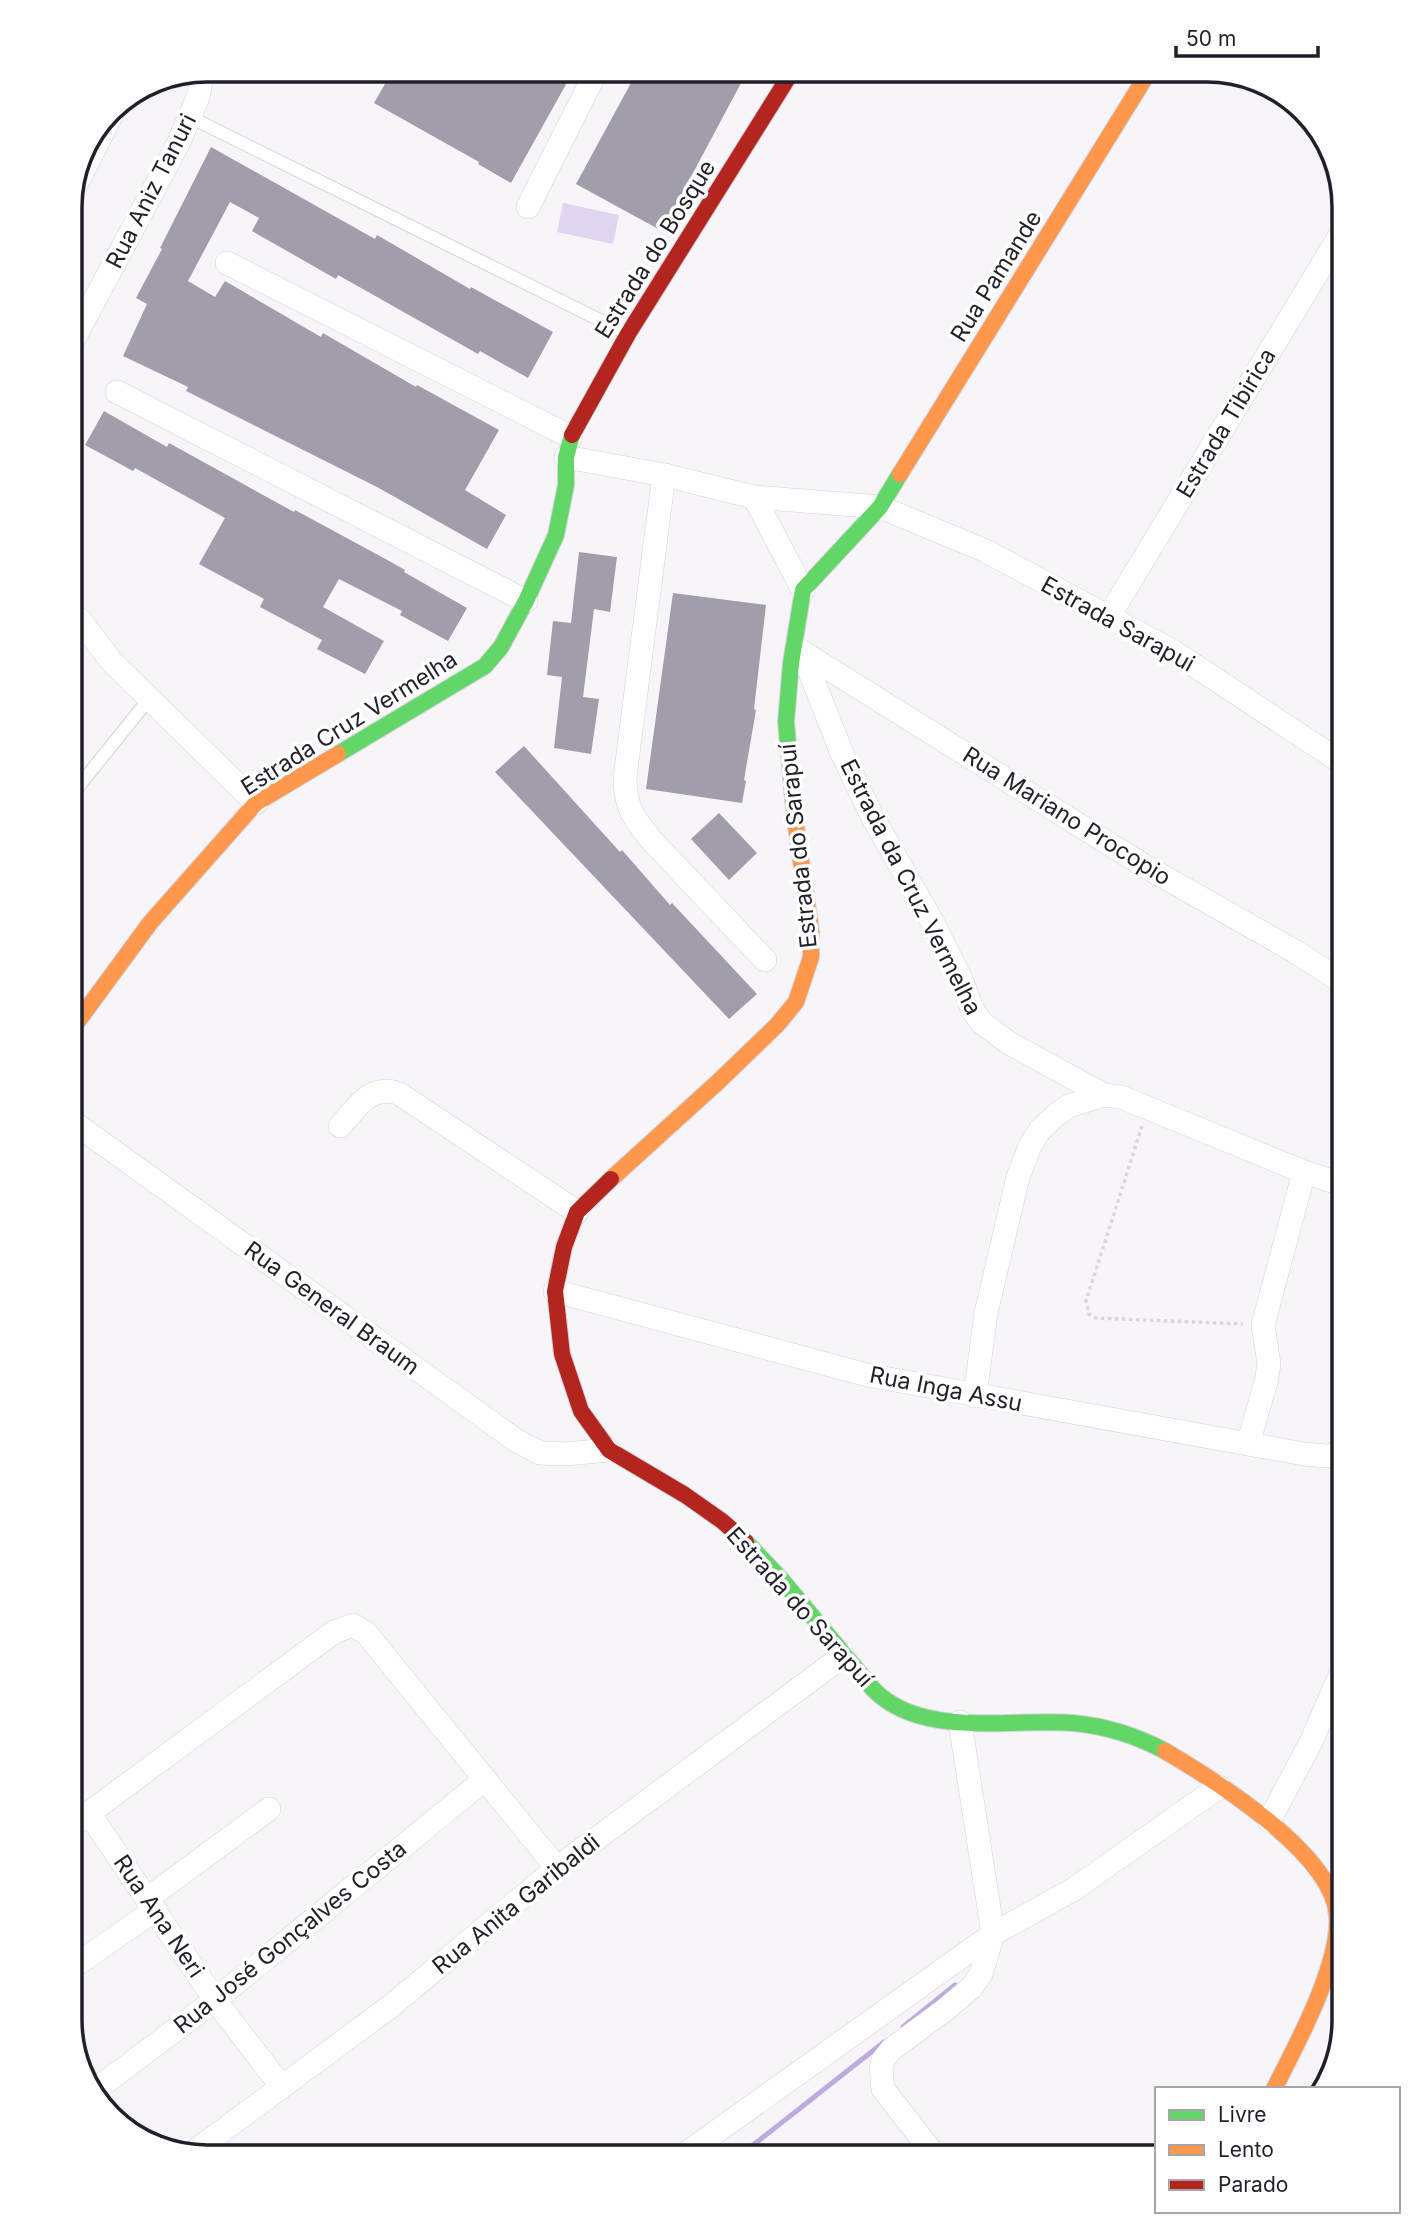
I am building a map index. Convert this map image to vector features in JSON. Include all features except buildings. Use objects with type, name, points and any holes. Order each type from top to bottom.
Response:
[{"type":"street","name":"Rua Aniz Tanuri","points":[[83,322],[191,117],[201,82]]},
{"type":"street","points":[[528,207],[591,82]]},
{"type":"street","name":"Estrada do Bosque","points":[[568,447],[628,334],[785,83]]},
{"type":"street","name":"Rua Pamande","points":[[880,507],[1142,83]]},
{"type":"street","name":"Estrada Tibirica","points":[[1109,616],[1332,249]]},
{"type":"street","points":[[227,263],[568,447],[664,475],[754,496],[880,507]]},
{"type":"street","points":[[117,391],[526,601]]},
{"type":"street","name":"Estrada Cruz Vermelha","points":[[83,1015],[150,923],[256,803],[485,666],[501,647],[526,601],[556,535],[565,485],[568,447]]},
{"type":"street","points":[[664,475],[625,777],[625,796],[636,822],[653,842],[765,960]]},
{"type":"street","points":[[754,496],[803,590],[880,507]]},
{"type":"street","name":"Estrada Sarapui","points":[[880,507],[986,551],[1109,616],[1174,652],[1332,756]]},
{"type":"street","name":"Estrada do Sarapuí","points":[[803,590],[798,649],[786,722],[788,762],[811,931],[811,957],[796,1002],[777,1025],[577,1212],[564,1247],[555,1291],[562,1354],[574,1392],[582,1411],[609,1450],[729,1525],[771,1568],[843,1656],[882,1698],[909,1713],[934,1720],[1074,1723],[1115,1732],[1154,1745],[1269,1821],[1308,1858],[1332,1896]]},
{"type":"street","points":[[83,624],[112,662],[256,803]]},
{"type":"street","name":"Rua Mariano Procopio","points":[[798,649],[1143,865],[1332,975]]},
{"type":"street","name":"Estrada da Cruz Vermelha","points":[[798,649],[872,816],[933,923],[972,1009],[982,1023],[1009,1043],[1104,1095],[1121,1097],[1332,1181]]},
{"type":"street","points":[[340,1126],[368,1095],[379,1090],[398,1093],[577,1212]]},
{"type":"street","points":[[975,1395],[986,1312],[1018,1177],[1030,1146],[1040,1130],[1069,1106],[1104,1095]]},
{"type":"street","name":"Rua General Braum","points":[[82,1129],[517,1441],[540,1453],[609,1450]]},
{"type":"street","points":[[1248,1444],[1269,1364],[1263,1325],[1304,1172]]},
{"type":"street","name":"Rua Inga Assu","points":[[555,1291],[867,1375],[1304,1454],[1332,1455]]},
{"type":"street","points":[[82,1817],[334,1632],[353,1625],[366,1633],[557,1868]]},
{"type":"street","name":"Rua Anita Garibaldi","points":[[204,2144],[391,2006],[557,1868],[843,1656]]},
{"type":"street","points":[[1269,1821],[1311,1742],[1332,1694]]},
{"type":"street","points":[[927,2145],[883,2088],[881,2079],[883,2060],[892,2049],[972,1987],[981,1974],[993,1934],[960,1722]]},
{"type":"street","name":"Rua José Gonçalves Costa","points":[[101,2086],[215,2000],[484,1780]]},
{"type":"street","points":[[698,2144],[993,1934],[1074,1889],[1219,1787]]},
{"type":"street","points":[[82,1959],[269,1808]]},
{"type":"street","name":"Rua Ana Neri","points":[[89,1812],[215,2000],[281,2086]]},
{"type":"street","name":"Estrada do Sarapuí","points":[[1275,2087],[1292,2053],[1332,1954]]},
{"type":"lane","points":[[191,117],[628,334]]},
{"type":"lane","points":[[83,781],[149,699]]},
{"type":"path","points":[[1148,1108],[1086,1301],[1089,1314],[1096,1318],[1263,1325]]},
{"type":"shaded area","points":[[563,203],[619,215],[613,244],[557,232]]},
{"type":"waterway","points":[[903,2027],[955,1985]]},
{"type":"waterway","points":[[754,2145],[884,2042]]},
{"type":"traffic: fast","points":[[338,754],[485,666],[501,647],[526,601],[556,535],[566,485],[566,457],[572,435]]},
{"type":"traffic: fast","points":[[795,819],[786,722],[791,663],[803,590],[880,507],[900,474]]},
{"type":"traffic: fast","points":[[746,1542],[781,1579],[873,1689],[893,1705],[916,1715],[968,1723],[1085,1724],[1120,1732],[1165,1751]]},
{"type":"traffic: slow","points":[[900,474],[1142,83]]},
{"type":"traffic: slow","points":[[83,1015],[150,923],[256,803],[338,754]]},
{"type":"traffic: slow","points":[[611,1179],[719,1081],[777,1025],[796,1002],[811,957],[811,931],[795,819]]},
{"type":"traffic: slow","points":[[1165,1751],[1241,1800],[1268,1821],[1315,1867],[1332,1898]]},
{"type":"traffic: slow","points":[[1275,2087],[1315,2004],[1332,1956]]},
{"type":"traffic: jam","points":[[572,435],[628,334],[785,83]]},
{"type":"traffic: jam","points":[[611,1179],[577,1212],[564,1247],[555,1291],[562,1354],[581,1411],[609,1450],[685,1495],[746,1542]]}]
